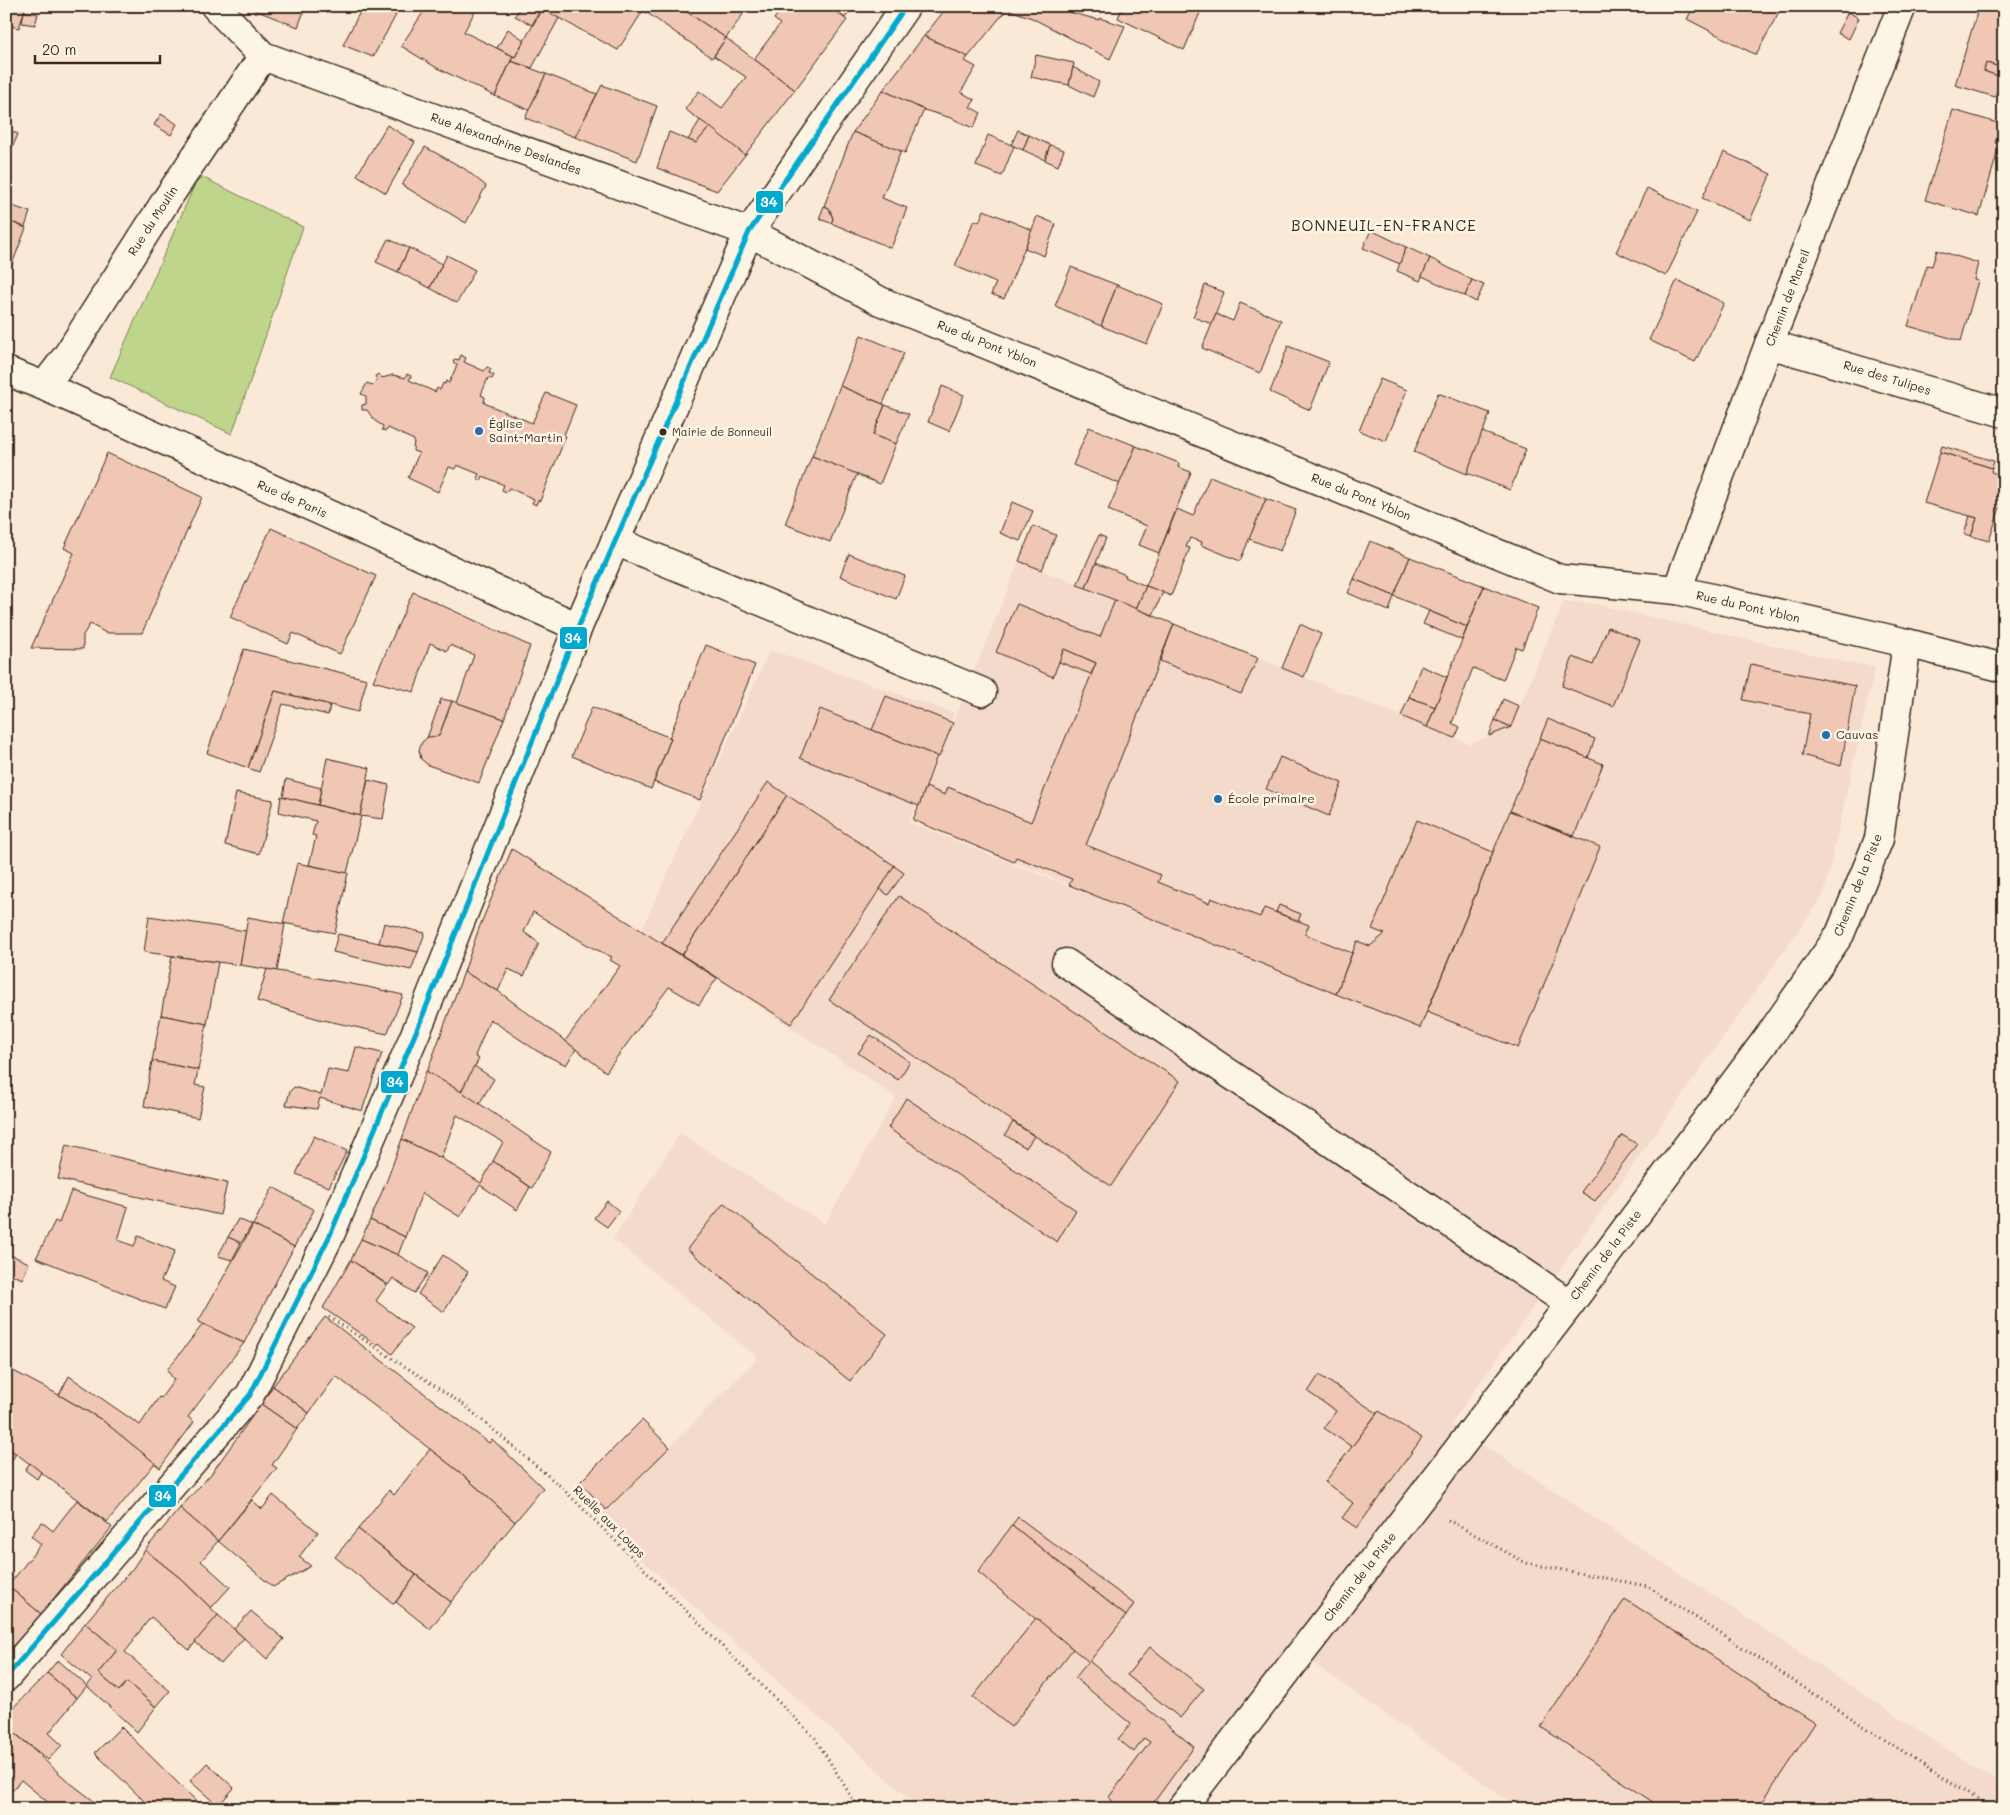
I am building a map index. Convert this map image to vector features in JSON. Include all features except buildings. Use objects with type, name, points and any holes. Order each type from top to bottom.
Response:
[{"type":"street","points":[[215,6],[262,56]]},
{"type":"street","points":[[6,1677],[250,1395],[330,1235],[421,1020],[578,627],[749,232],[906,6]]},
{"type":"street","name":"Chemin de Mareil","points":[[1677,590],[1769,344],[1902,6]]},
{"type":"street","name":"Rue Alexandrine Deslandes","points":[[262,56],[749,232]]},
{"type":"street","name":"Rue du Moulin","points":[[44,386],[67,356],[167,199],[262,56]]},
{"type":"street","name":"Rue du Pont Yblon","points":[[749,232],[880,300],[1560,578],[1677,590],[1906,643],[2004,668]]},
{"type":"street","name":"Rue des Tulipes","points":[[1769,344],[2002,406]]},
{"type":"street","name":"Rue de Paris","points":[[6,371],[44,386],[578,627]]},
{"type":"street","points":[[615,541],[982,692]]},
{"type":"street","name":"Chemin de la Piste","points":[[1181,1809],[1570,1304],[1772,1032],[1840,934],[1879,838],[1906,643]]},
{"type":"street","points":[[1066,963],[1570,1304]]},
{"type":"path","name":"Ruelle aux Loups","points":[[298,1300],[327,1315],[464,1405],[559,1485],[815,1738],[860,1809]]},
{"type":"path","points":[[1417,1502],[1526,1564],[1647,1586],[1992,1809]]},
{"type":"shaded area","points":[[1019,561],[1470,744],[1511,727],[1564,601],[1594,604],[1875,667],[1824,894],[1451,1424],[2004,1786],[2004,1809],[1520,1809],[1293,1649],[1181,1809],[921,1809],[597,1520],[758,1358],[613,1239],[680,1133],[825,1224],[896,1097],[642,929],[770,650],[954,713],[909,822],[1203,940],[913,820]]},
{"type":"green space","points":[[202,177],[303,227],[232,434],[110,377],[195,184]]},
{"type":"transit line","name":"34","points":[[6,1677],[250,1395],[330,1235],[421,1020],[578,627],[749,232],[906,6]]},
{"type":"place","name":"Église Saint-Martin","points":[[479,431]]},
{"type":"place","name":"Mairie de Bonneuil","points":[[663,432]]},
{"type":"place","name":"Cauvas","points":[[1826,735]]},
{"type":"place","name":"École primaire","points":[[1218,799]]},
{"type":"district","name":"BONNEUIL-EN-FRANCE","points":[[1384,226]]}]
